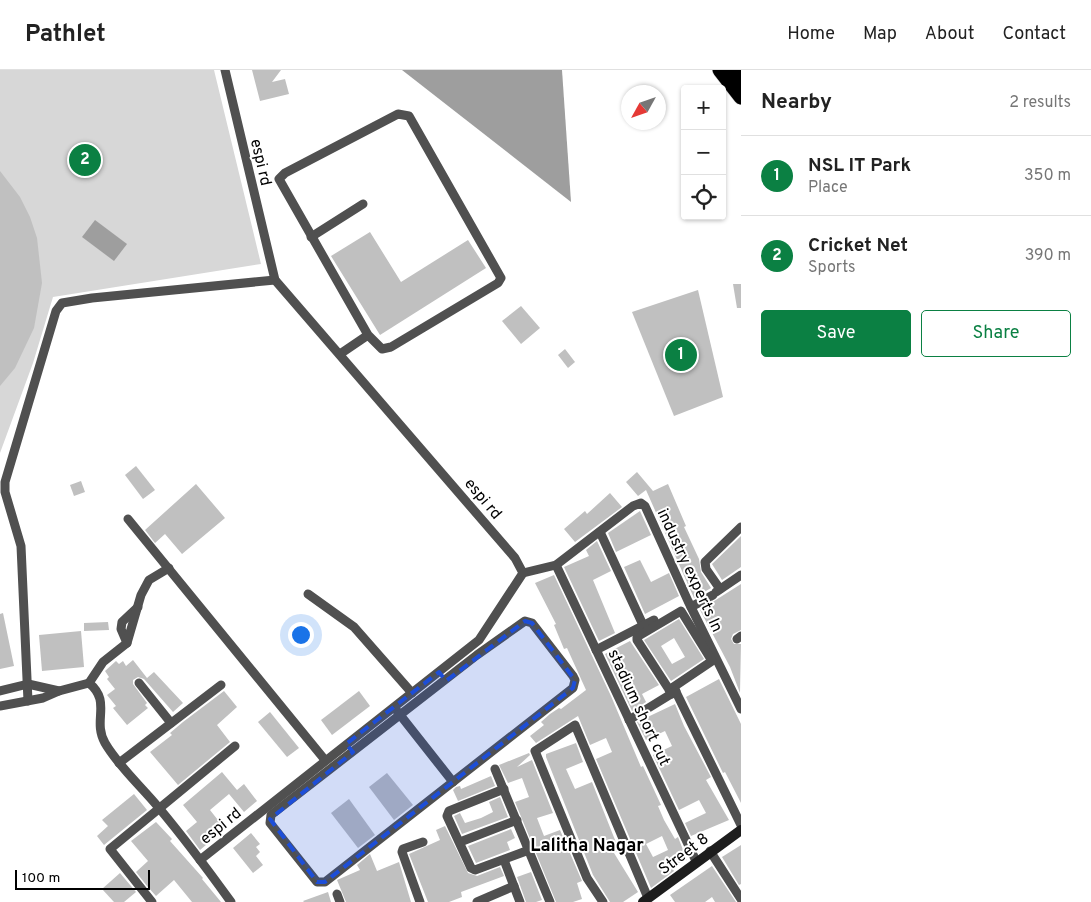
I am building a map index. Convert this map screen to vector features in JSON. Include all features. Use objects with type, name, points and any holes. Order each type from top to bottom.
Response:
[{"type":"highway","points":[[720,70],[741,97]]},
{"type":"highway","points":[[735,70],[741,78]]},
{"type":"street","name":"espi rd","points":[[200,860],[479,640],[523,572],[515,558],[275,280],[225,70]]},
{"type":"street","points":[[398,114],[409,116],[501,278],[498,283],[391,347],[382,349],[368,335],[279,179],[285,173],[398,114]]},
{"type":"street","points":[[311,237],[363,204]]},
{"type":"street","points":[[28,701],[21,546],[3,481],[56,311],[62,304],[92,298],[275,280]]},
{"type":"street","points":[[340,354],[368,335]]},
{"type":"street","name":"industry experts ln","points":[[600,532],[637,503],[645,506],[689,604],[741,709]]},
{"type":"street","points":[[128,519],[325,760]]},
{"type":"street","points":[[716,592],[705,562],[741,528]]},
{"type":"street","points":[[523,572],[556,565],[600,532],[643,625]]},
{"type":"street","name":"stadium short cut","points":[[556,565],[696,861]]},
{"type":"street","points":[[0,706],[43,698],[59,691],[89,683],[103,662],[126,643],[141,595],[149,580],[169,568]]},
{"type":"street","points":[[635,634],[643,625],[716,592],[741,575]]},
{"type":"street","points":[[308,594],[354,627],[412,694]]},
{"type":"street","points":[[596,650],[635,634],[681,611],[712,659],[710,664],[672,692]]},
{"type":"street","points":[[525,621],[529,622],[573,676],[574,685],[573,688],[325,882],[317,882],[270,822],[272,815],[477,655],[525,621]]},
{"type":"street","points":[[635,634],[672,692],[741,825]]},
{"type":"street","points":[[471,647],[477,655]]},
{"type":"street","points":[[629,720],[719,665]]},
{"type":"street","points":[[439,672],[446,681]]},
{"type":"street","points":[[89,683],[98,691],[102,708],[99,723],[101,734],[120,764],[200,860],[231,902]]},
{"type":"street","points":[[139,683],[171,724]]},
{"type":"street","points":[[0,691],[28,684],[59,691]]},
{"type":"street","points":[[120,764],[221,684]]},
{"type":"street","points":[[393,707],[453,782]]},
{"type":"street","points":[[603,902],[587,878],[535,751],[575,725],[646,900]]},
{"type":"street","points":[[346,744],[353,752]]},
{"type":"street","points":[[152,902],[110,849],[235,746]]},
{"type":"street","points":[[336,752],[343,760]]},
{"type":"street","points":[[495,770],[550,902]]},
{"type":"street","points":[[504,789],[447,813],[471,868],[475,870],[529,850]]},
{"type":"street","points":[[460,842],[517,820]]},
{"type":"street","name":"Street 8","points":[[646,900],[696,861],[741,830]]},
{"type":"street","points":[[420,902],[402,852],[403,849],[423,842]]},
{"type":"street","points":[[710,851],[741,899]]},
{"type":"street","points":[[504,860],[520,902]]},
{"type":"street","points":[[477,902],[514,886]]},
{"type":"highlighted area","points":[[525,621],[532,623],[575,680],[573,688],[325,882],[317,882],[270,819],[353,752],[346,744],[439,672],[446,681]]},
{"type":"shaded area","points":[[0,70],[214,70],[261,264],[53,297],[33,363],[0,453]]},
{"type":"shaded area","points":[[402,70],[562,70],[571,202]]},
{"type":"shaded area","points":[[95,220],[127,244],[114,261],[82,237]]},
{"type":"building","points":[[252,70],[281,70],[272,82],[285,79],[289,94],[260,101]]},
{"type":"building","points":[[0,171],[20,197],[30,217],[37,238],[42,283],[34,328],[15,368],[0,386]]},
{"type":"building","points":[[370,232],[401,282],[468,240],[486,268],[380,335],[331,256]]},
{"type":"building","points":[[733,284],[741,284],[741,308],[737,308]]},
{"type":"building","points":[[698,290],[723,397],[674,416],[632,312]]},
{"type":"building","points":[[521,306],[540,328],[521,344],[502,321]]},
{"type":"building","points":[[565,349],[575,362],[568,368],[558,355]]},
{"type":"building","points":[[136,466],[155,490],[143,499],[125,475]]},
{"type":"building","points":[[637,472],[653,491],[668,484],[686,526],[684,527],[699,559],[701,572],[711,588],[694,598],[646,490],[638,496],[626,482]]},
{"type":"building","points":[[81,481],[85,492],[74,496],[70,485]]},
{"type":"building","points":[[196,484],[225,518],[182,554],[165,534],[155,543],[145,530]]},
{"type":"building","points":[[610,493],[622,507],[575,542],[564,529],[585,511],[587,514]]},
{"type":"building","points":[[640,511],[651,535],[616,552],[608,533]]},
{"type":"building","points":[[741,536],[741,567],[722,580],[712,564]]},
{"type":"building","points":[[597,541],[611,571],[593,580],[615,633],[599,641],[564,567],[589,556],[586,550]]},
{"type":"building","points":[[640,560],[651,582],[669,573],[679,596],[645,614],[624,567]]},
{"type":"building","points":[[554,575],[611,696],[641,767],[643,766],[661,805],[658,806],[664,820],[675,839],[678,837],[687,860],[671,866],[674,871],[651,888],[596,759],[612,752],[606,738],[590,745],[578,716],[536,743],[530,736],[544,725],[541,722],[550,714],[559,708],[561,709],[586,690],[567,648],[564,649],[554,625],[556,624],[535,583]],"holes":[[[662,836],[668,850],[653,857],[646,844]]]},
{"type":"building","points":[[741,584],[741,630],[733,634],[731,639],[734,644],[741,644],[740,693],[730,667],[700,610]]},
{"type":"building","points":[[3,613],[14,666],[0,669],[0,614]]},
{"type":"building","points":[[679,619],[704,659],[671,681],[644,640]],"holes":[[[674,638],[685,657],[672,664],[661,646]]]},
{"type":"building","points":[[108,622],[109,630],[84,631],[84,623]]},
{"type":"building","points":[[81,631],[84,667],[42,671],[39,635]]},
{"type":"building","points":[[630,641],[659,685],[642,694],[646,702],[632,711],[605,654]]},
{"type":"building","points":[[133,660],[147,678],[154,672],[183,703],[173,712],[144,679],[138,677],[133,680],[133,684],[147,703],[145,705],[148,708],[127,725],[113,708],[116,706],[107,695],[115,689],[107,679],[109,677],[105,671],[116,661],[119,664],[123,661],[126,666]]},
{"type":"building","points":[[719,679],[741,724],[741,803],[725,772],[723,773],[686,697]]},
{"type":"building","points":[[224,691],[237,707],[217,725],[230,742],[178,785],[150,752],[172,735],[170,733],[183,722]]},
{"type":"building","points":[[359,691],[370,706],[332,735],[321,720]]},
{"type":"building","points":[[675,704],[684,726],[711,777],[706,780],[729,820],[691,836],[685,823],[706,813],[699,800],[679,810],[653,755],[672,746],[665,731],[646,740],[637,722]]},
{"type":"building","points":[[270,712],[299,748],[287,757],[258,722]]},
{"type":"building","points":[[576,743],[583,762],[566,769],[575,789],[592,782],[619,850],[614,853],[638,892],[623,902],[610,902],[593,875],[546,757],[546,754]]},
{"type":"building","points":[[529,753],[530,755],[517,767],[532,760],[553,813],[537,818],[544,836],[560,830],[582,881],[577,883],[582,899],[573,902],[556,902],[515,802],[529,797],[522,778],[508,783],[499,765]]},
{"type":"building","points":[[222,772],[237,790],[244,784],[257,801],[244,812],[229,794],[210,810],[225,829],[200,850],[186,831],[197,822],[183,805]]},
{"type":"building","points":[[387,773],[413,805],[394,820],[369,787]]},
{"type":"building","points":[[491,776],[495,786],[458,801],[453,790],[456,787],[460,786],[461,789]]},
{"type":"building","points":[[134,794],[147,810],[104,845],[97,836],[108,826],[102,820]]},
{"type":"building","points":[[500,797],[508,817],[462,834],[454,816],[460,813],[465,823],[481,818],[493,812],[489,802]]},
{"type":"building","points":[[349,799],[375,835],[358,848],[331,813]]},
{"type":"building","points":[[156,822],[172,839],[170,841],[203,878],[221,902],[192,902],[174,880],[156,896],[147,886],[136,872],[148,861],[131,841]]},
{"type":"building","points":[[445,826],[468,873],[477,876],[500,867],[504,876],[461,892],[462,897],[449,902],[428,902],[409,854],[440,840],[436,830]]},
{"type":"building","points":[[511,829],[515,838],[507,842],[510,850],[476,863],[468,846]]},
{"type":"building","points":[[251,833],[260,844],[256,847],[260,852],[256,856],[263,865],[253,873],[233,848]]},
{"type":"building","points":[[741,845],[741,884],[739,885],[722,857]]},
{"type":"building","points":[[370,854],[377,871],[399,862],[411,902],[346,902],[337,880],[360,870],[357,865]]},
{"type":"building","points":[[712,866],[736,902],[715,902],[712,897],[705,902],[675,902],[670,895]]},
{"type":"building","points":[[531,872],[542,900],[526,902],[517,877]]},
{"type":"building","points":[[120,873],[136,892],[124,902],[114,902],[102,889]]},
{"type":"building","points":[[328,892],[331,902],[303,901]]},
{"type":"place","name":"Cricket Net","points":[[85,160]]},
{"type":"place","name":"NSL IT Park","points":[[681,355]]},
{"type":"district","name":"Lalitha Nagar","points":[[587,845]]}]
